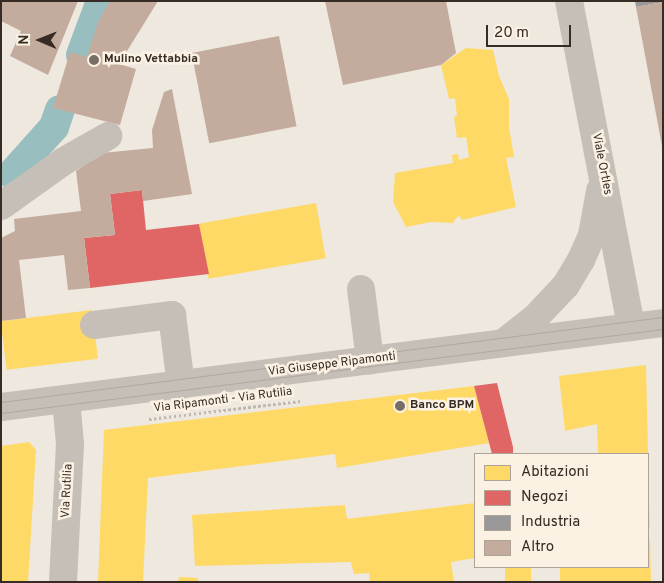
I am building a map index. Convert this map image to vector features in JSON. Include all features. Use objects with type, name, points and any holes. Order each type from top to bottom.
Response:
[{"type":"street","name":"Viale Ortles","points":[[569,1],[631,327]]},
{"type":"street","points":[[1,206],[64,161],[108,136]]},
{"type":"street","points":[[502,344],[551,302],[566,285],[581,260],[592,235],[598,212],[602,172]]},
{"type":"street","points":[[361,289],[370,360]]},
{"type":"street","points":[[94,325],[172,315],[181,384]]},
{"type":"street","name":"Via Giuseppe Ripamonti","points":[[1,407],[663,323]]},
{"type":"street","name":"Via Rutilia","points":[[64,582],[70,444],[66,399]]},
{"type":"path","name":"Via Ripamonti - Via Rutilia","points":[[149,419],[300,401]]},
{"type":"building: Abitazioni","points":[[466,48],[493,50],[499,76],[509,99],[509,127],[514,157],[506,158],[516,207],[462,220],[460,216],[453,223],[431,222],[406,227],[393,202],[395,173],[453,163],[452,155],[458,154],[459,160],[469,157],[466,137],[457,138],[454,117],[457,116],[455,98],[449,99],[441,65]]},
{"type":"building: Abitazioni","points":[[316,203],[326,258],[209,279],[199,224]]},
{"type":"building: Abitazioni","points":[[92,310],[98,359],[7,370],[1,321]]},
{"type":"building: Abitazioni","points":[[646,365],[648,453],[598,453],[597,424],[565,431],[559,376]]},
{"type":"building: Abitazioni","points":[[474,386],[489,443],[337,468],[335,454],[148,478],[143,582],[98,582],[104,430]]},
{"type":"building: Abitazioni","points":[[29,442],[36,450],[28,582],[1,582],[1,446]]},
{"type":"building: Abitazioni","points":[[474,503],[474,558],[451,562],[454,582],[370,582],[369,573],[354,574],[351,562],[195,566],[192,515],[345,505],[347,519]]},
{"type":"building: Abitazioni","points":[[650,540],[651,582],[560,582],[560,568],[649,568]]},
{"type":"building: Abitazioni","points":[[505,568],[531,568],[531,582],[505,582]]},
{"type":"building: Abitazioni","points":[[179,577],[198,578],[198,582],[178,582]]},
{"type":"building: Negozi","points":[[142,190],[146,230],[199,224],[209,274],[90,288],[84,238],[115,235],[110,194]]},
{"type":"building: Negozi","points":[[497,383],[513,453],[492,453],[474,386]]},
{"type":"building: Industria","points":[[635,1],[663,1],[663,2],[636,7]]},
{"type":"building: Altro","points":[[1,1],[78,1],[48,75],[10,56],[21,31],[1,21]]},
{"type":"building: Altro","name":"Mulino Vettabbia","points":[[110,1],[158,1],[119,64],[136,69],[120,125],[53,108],[70,52],[87,57],[98,22]]},
{"type":"building: Altro","points":[[325,1],[446,1],[456,53],[441,65],[343,85]]},
{"type":"building: Altro","points":[[663,2],[663,146],[662,146],[636,7]]},
{"type":"building: Altro","points":[[279,36],[297,126],[209,143],[192,53]]},
{"type":"building: Altro","points":[[172,89],[192,194],[143,201],[142,190],[110,194],[115,235],[84,238],[90,288],[68,290],[64,255],[19,260],[26,318],[1,321],[1,238],[15,231],[14,219],[81,211],[76,171],[102,153],[153,148],[152,130],[164,92]]},
{"type":"waterway","points":[[81,55],[101,1]]},
{"type":"waterway","points":[[12,174],[54,127],[60,110]]},
{"type":"tram line","points":[[1,402],[663,317]]},
{"type":"tram line","points":[[1,413],[663,329]]},
{"type":"place","name":"Mulino Vettabbia","points":[[94,60]]},
{"type":"place","name":"Banco BPM","points":[[400,406]]}]
